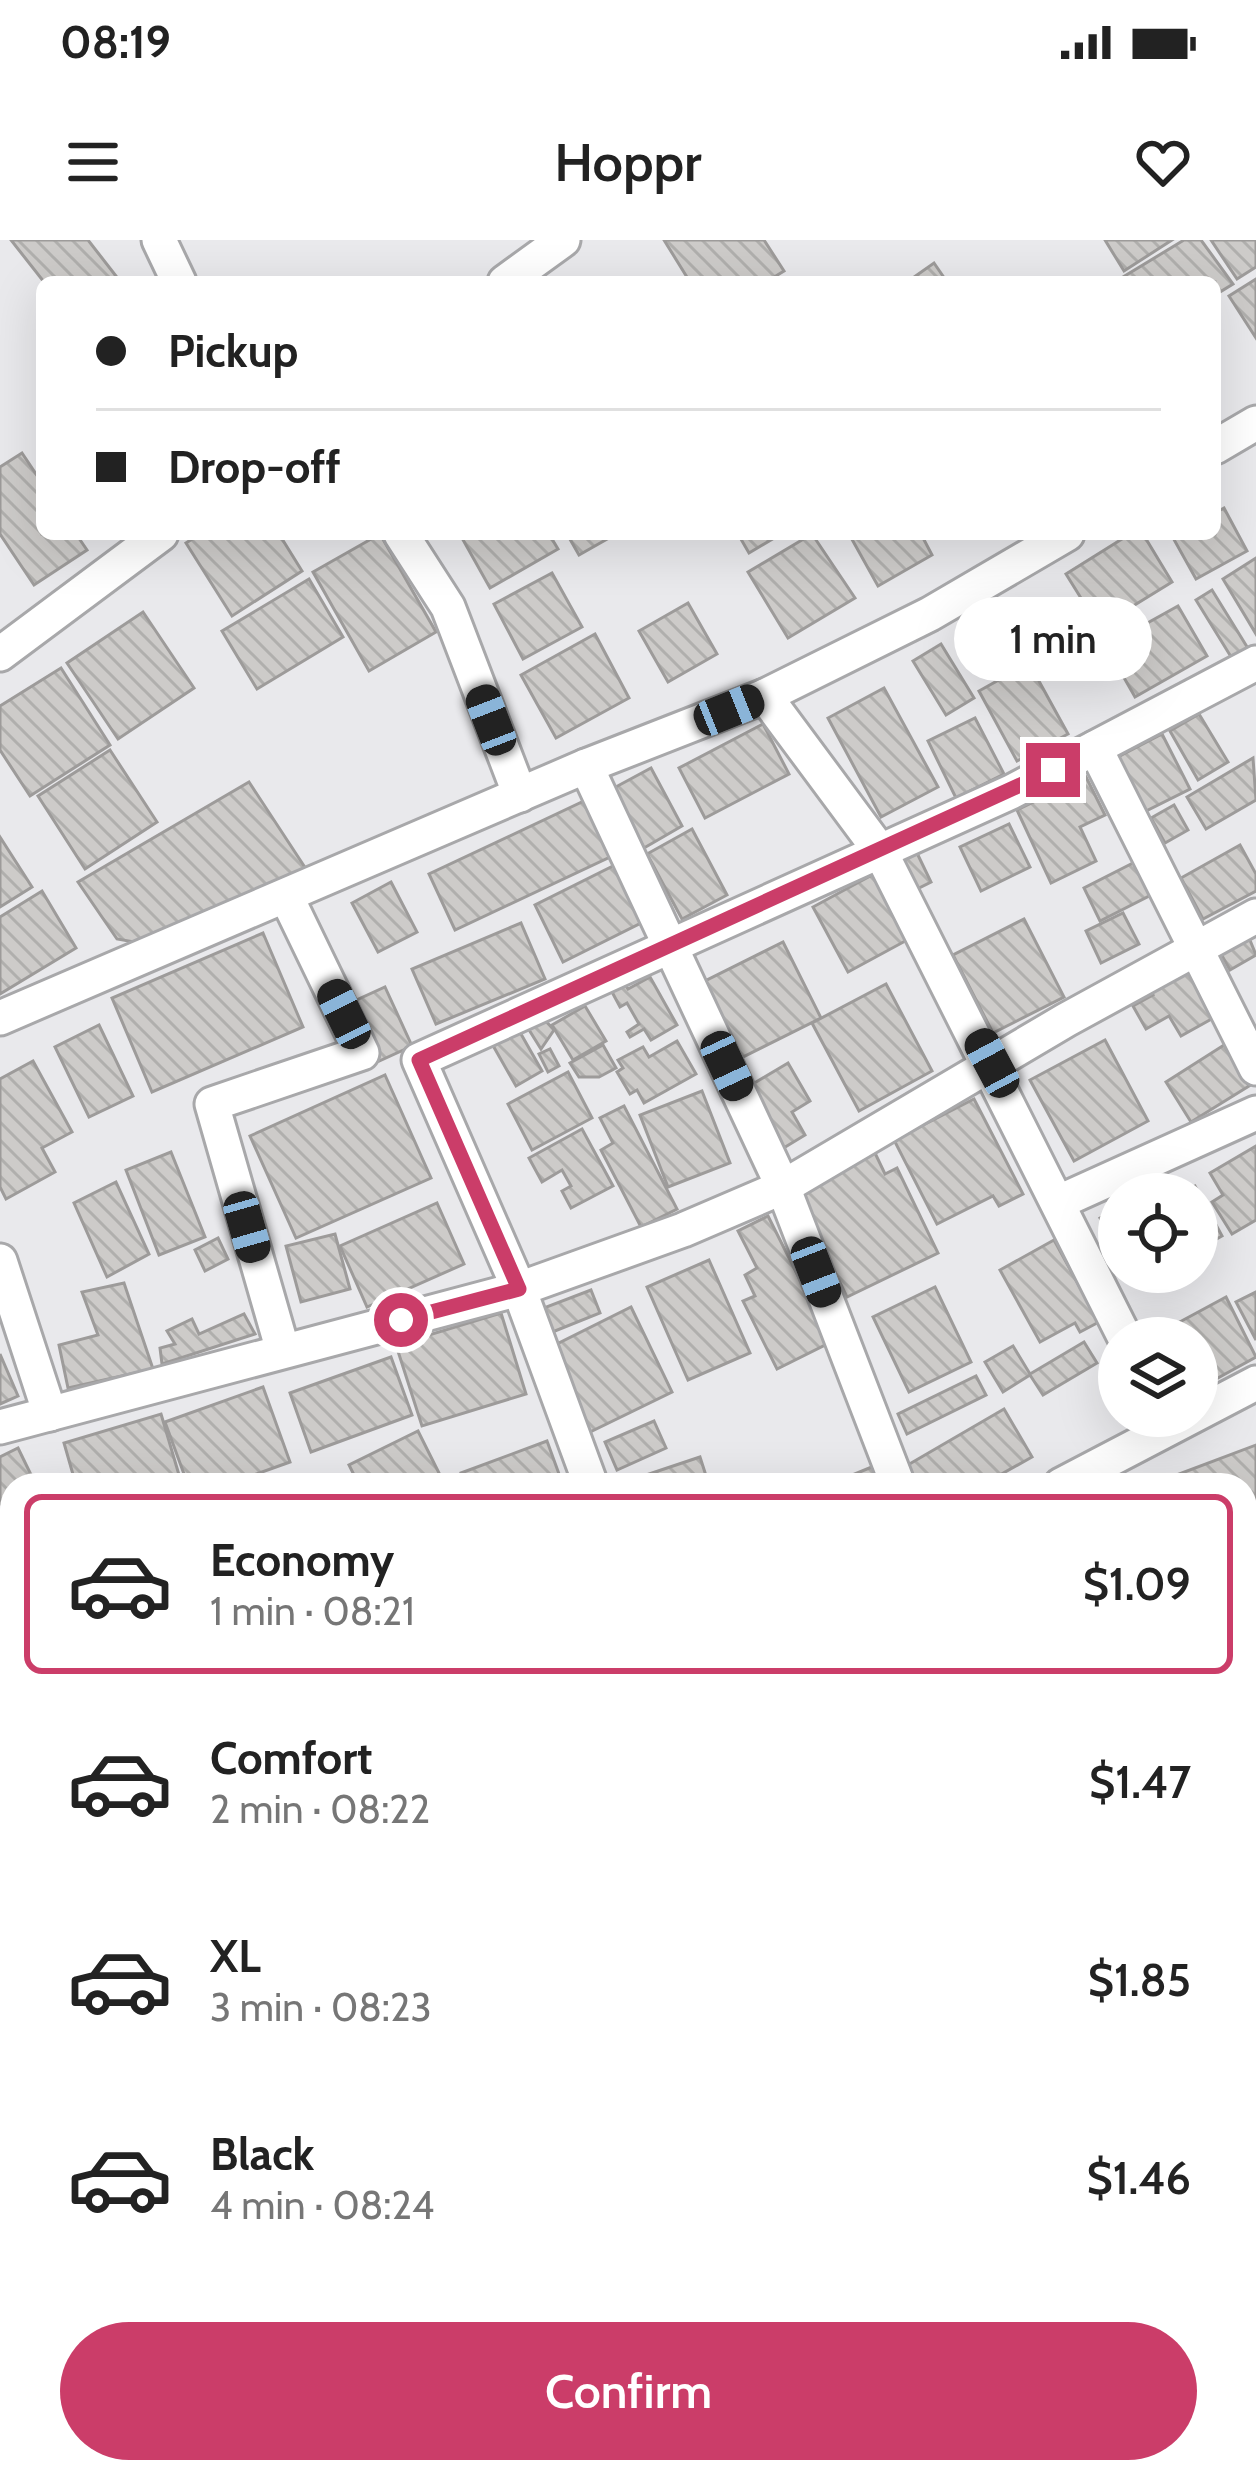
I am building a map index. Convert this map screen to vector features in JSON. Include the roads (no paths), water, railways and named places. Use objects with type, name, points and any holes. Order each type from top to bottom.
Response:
[{"type":"street","points":[[159,240],[176,276]]},
{"type":"street","points":[[512,265],[563,240]]},
{"type":"street","points":[[1221,444],[1256,423]]},
{"type":"street","points":[[0,654],[153,540]]},
{"type":"street","points":[[405,540],[448,607],[520,795]]},
{"type":"street","points":[[0,1018],[586,766],[765,696],[931,614],[1057,540]]},
{"type":"street","points":[[587,1473],[519,1289],[419,1060],[880,851],[1095,748],[1256,663]]},
{"type":"street","points":[[765,696],[880,851],[992,1063],[1115,1317]]},
{"type":"street","points":[[1095,748],[1256,1067]]},
{"type":"street","points":[[586,766],[783,1187],[893,1473]]},
{"type":"street","points":[[283,1351],[212,1104],[362,1053],[287,898]]},
{"type":"street","points":[[0,1427],[519,1289],[783,1187],[992,1063],[1256,916]]},
{"type":"street","points":[[1059,1202],[1256,1112]]},
{"type":"street","points":[[0,1261],[50,1414]]},
{"type":"street","points":[[1218,1405],[1256,1383]]},
{"type":"street","points":[[1218,1411],[1256,1403]]},
{"type":"street","points":[[1082,1473],[1143,1437]]}]
